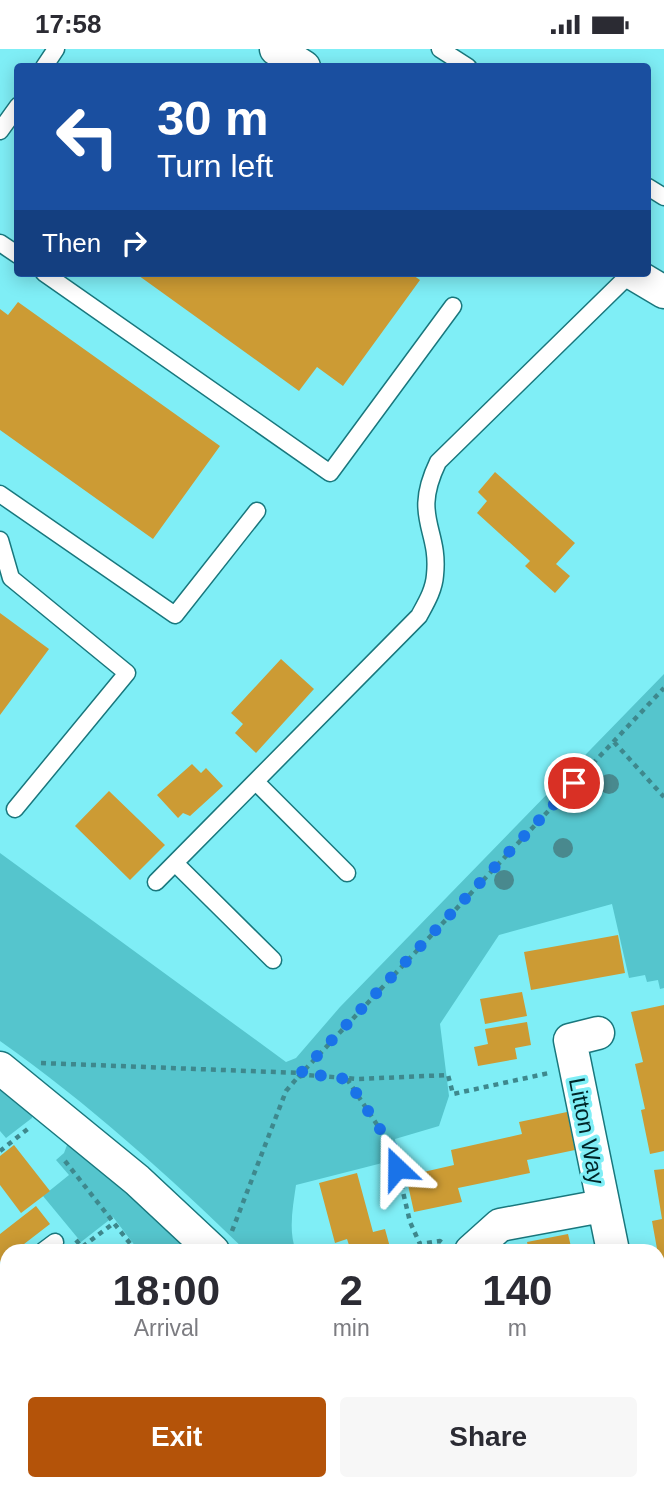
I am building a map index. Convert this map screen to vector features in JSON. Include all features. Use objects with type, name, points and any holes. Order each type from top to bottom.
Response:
[{"type":"street","points":[[276,49],[298,63]]},
{"type":"street","points":[[638,277],[664,292]]},
{"type":"street","name":"Litton Way","points":[[598,1033],[570,1040],[611,1244]]},
{"type":"street","points":[[6,1073],[220,1244]]},
{"type":"street","points":[[479,1244],[500,1225],[602,1206]]},
{"type":"lane","points":[[440,49],[462,63]]},
{"type":"lane","points":[[0,131],[14,112]]},
{"type":"lane","points":[[50,277],[330,473],[453,306]]},
{"type":"lane","points":[[156,882],[419,616],[430,597],[435,576],[435,555],[425,515],[426,497],[438,462],[627,277]]},
{"type":"lane","points":[[0,494],[175,615],[257,511]]},
{"type":"lane","points":[[0,540],[10,578],[127,673],[15,809]]},
{"type":"lane","points":[[256,782],[346,873]]},
{"type":"lane","points":[[175,863],[273,960]]},
{"type":"path","points":[[221,1244],[286,1091],[664,688]]},
{"type":"path","points":[[614,741],[664,797]]},
{"type":"path","points":[[6,1073],[47,1062],[347,1079],[448,1075],[453,1094],[574,1067]]},
{"type":"path","points":[[347,1079],[393,1149],[410,1222],[421,1244],[440,1241],[443,1244]]},
{"type":"path","points":[[0,1151],[52,1110]]},
{"type":"path","points":[[59,1152],[130,1244]]},
{"type":"path","points":[[86,1244],[114,1223]]},
{"type":"path","points":[[53,1244],[69,1232],[79,1244]]},
{"type":"shaded area","points":[[664,674],[664,988],[660,989],[658,980],[647,982],[645,975],[629,978],[612,904],[499,935],[440,1024],[449,1096],[439,1126],[395,1139],[398,1159],[296,1185],[292,1227],[294,1244],[239,1244],[127,1141],[65,1089],[0,1041],[0,853],[286,1062],[296,1058],[340,1007]]},
{"type":"shaded area","points":[[0,1088],[32,1114],[32,1118],[6,1138],[0,1131]]},
{"type":"shaded area","points":[[69,1140],[182,1244],[134,1244],[113,1217],[81,1242],[43,1196],[69,1175],[56,1160],[64,1153]]},
{"type":"building","points":[[141,277],[416,277],[420,280],[343,386],[317,367],[299,391]]},
{"type":"building","points":[[18,302],[220,446],[153,539],[0,430],[0,309],[8,315]]},
{"type":"building","points":[[495,472],[575,543],[556,564],[570,576],[555,593],[525,566],[530,561],[477,513],[487,501],[478,492]]},
{"type":"building","points":[[0,613],[49,649],[0,715]]},
{"type":"building","points":[[281,659],[314,689],[256,753],[235,733],[243,724],[231,713]]},
{"type":"building","points":[[192,764],[201,773],[206,768],[223,786],[190,816],[183,813],[178,818],[157,795]]},
{"type":"building","points":[[109,791],[165,845],[130,880],[75,826]]},
{"type":"building","points":[[618,935],[625,973],[531,990],[524,952]]},
{"type":"building","points":[[522,992],[527,1016],[485,1024],[480,999]]},
{"type":"building","points":[[664,1005],[664,1151],[650,1154],[641,1110],[645,1109],[635,1064],[643,1062],[631,1012]]},
{"type":"building","points":[[527,1022],[531,1045],[515,1048],[517,1059],[478,1066],[474,1047],[488,1044],[485,1029]]},
{"type":"building","points":[[567,1112],[575,1150],[527,1160],[530,1173],[458,1188],[462,1202],[414,1212],[406,1176],[454,1165],[451,1150],[522,1134],[519,1122]]},
{"type":"building","points":[[14,1145],[50,1191],[21,1213],[0,1185],[0,1156]]},
{"type":"building","points":[[664,1169],[664,1244],[656,1244],[652,1221],[662,1219],[654,1170]]},
{"type":"building","points":[[357,1173],[373,1232],[385,1229],[389,1244],[349,1244],[347,1239],[335,1243],[319,1183]]},
{"type":"building","points":[[36,1206],[50,1224],[24,1244],[0,1244],[0,1234]]},
{"type":"building","points":[[568,1234],[570,1244],[527,1244]]},
{"type":"route","points":[[397,1168],[393,1149],[347,1079],[323,1078],[301,1073],[574,783]]}]
